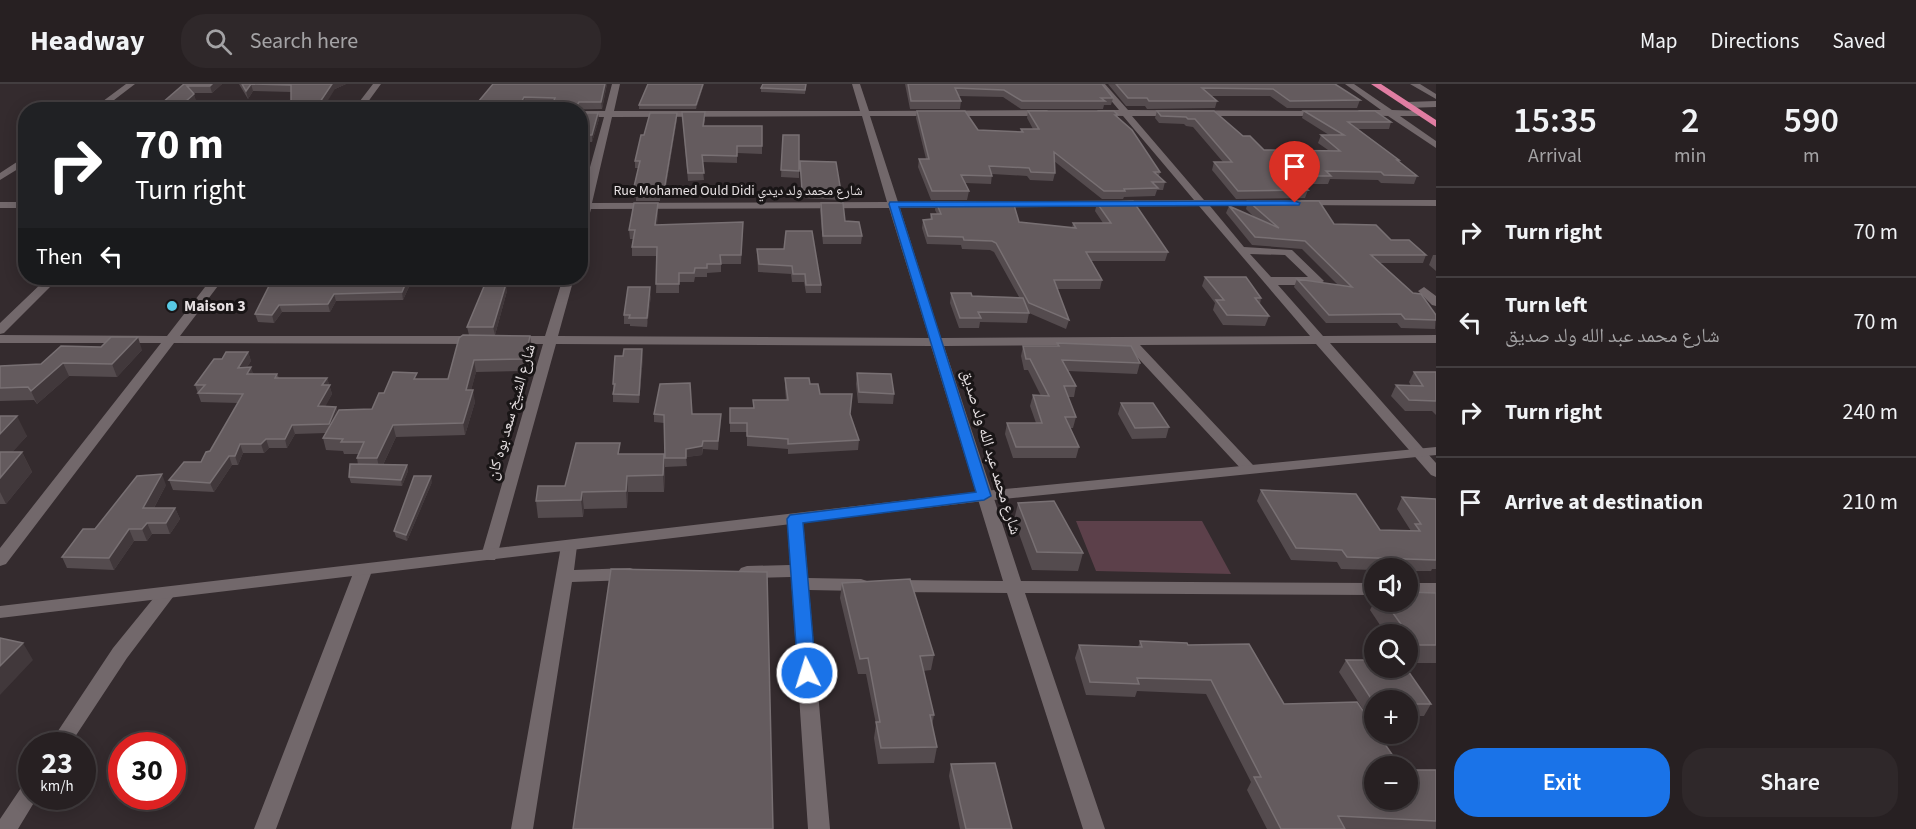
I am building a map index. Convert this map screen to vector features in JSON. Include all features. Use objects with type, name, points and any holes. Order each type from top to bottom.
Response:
[{"type":"highway","points":[[1375,84],[1407,105],[1436,113]]},
{"type":"highway","points":[[1390,84],[1436,124]]},
{"type":"street","points":[[106,102],[131,84]]},
{"type":"street","points":[[363,102],[377,84]]},
{"type":"street","points":[[588,190],[616,84]]},
{"type":"street","name":"شارع محمد عبد الله ولد صديق","points":[[856,84],[984,496],[1094,829]]},
{"type":"street","points":[[1101,84],[1128,113],[1200,204],[1268,281],[1428,451],[1436,472]]},
{"type":"street","points":[[1348,84],[1436,145]]},
{"type":"street","points":[[1414,84],[1436,97]]},
{"type":"street","points":[[1343,113],[1391,113],[1421,109],[1436,104]]},
{"type":"street","points":[[588,114],[1056,113]]},
{"type":"street","points":[[1092,113],[1331,113]]},
{"type":"street","points":[[0,177],[18,165]]},
{"type":"street","name":"Rue Mohamed Ould Didi شارع محمد ولد ديدي","points":[[588,206],[1283,203]]},
{"type":"street","points":[[1295,203],[1436,203]]},
{"type":"street","points":[[0,205],[18,205]]},
{"type":"street","points":[[1241,250],[1288,252],[1318,281],[1268,281]]},
{"type":"street","points":[[0,330],[45,285]]},
{"type":"street","points":[[2,554],[212,285]]},
{"type":"street","name":"شارع الشيخ سعد بوه كان","points":[[489,556],[566,285]]},
{"type":"street","points":[[1424,291],[1436,302]]},
{"type":"street","points":[[0,339],[938,342],[1436,339]]},
{"type":"street","points":[[1129,340],[1248,468]]},
{"type":"street","points":[[0,612],[984,496],[1428,451]]},
{"type":"street","points":[[795,519],[819,829]]},
{"type":"street","points":[[522,829],[569,546]]},
{"type":"street","points":[[265,829],[363,570]]},
{"type":"street","points":[[729,572],[799,578],[1016,588],[1364,589]]},
{"type":"street","points":[[564,576],[646,574]]},
{"type":"street","points":[[1418,589],[1436,589]]},
{"type":"street","points":[[67,732],[114,661],[167,593]]},
{"type":"street","points":[[6,829],[18,810]]},
{"type":"shaded area","points":[[1076,521],[1202,521],[1231,574],[1096,571]]},
{"type":"building","points":[[184,84],[212,84],[210,86],[187,86],[194,94],[185,102],[163,102]]},
{"type":"building","points":[[242,84],[251,84],[246,91]]},
{"type":"building","points":[[251,84],[332,84],[320,102],[291,102],[291,85]]},
{"type":"building","points":[[493,84],[605,84],[601,102],[553,102],[555,98],[524,97],[522,102],[478,102]]},
{"type":"building","points":[[648,84],[703,84],[696,105],[639,105]]},
{"type":"building","points":[[763,84],[806,84],[805,90],[761,88]]},
{"type":"building","points":[[908,84],[1102,84],[1113,98],[1101,98],[1105,101],[1022,101],[1004,90],[955,88],[961,101],[911,101]]},
{"type":"building","points":[[1116,84],[1335,84],[1360,100],[1290,101],[1273,89],[1202,88],[1217,101],[1149,101],[1147,98],[1128,98]]},
{"type":"building","points":[[917,111],[965,111],[978,130],[1023,132],[1021,129],[1039,129],[1028,111],[1114,111],[1118,115],[1115,115],[1132,130],[1160,172],[1154,172],[1165,182],[1152,182],[1158,188],[1104,191],[1054,152],[1055,173],[1031,172],[1029,168],[989,166],[992,176],[961,175],[969,191],[932,191],[919,159],[929,159]]},
{"type":"building","points":[[1157,111],[1214,111],[1243,136],[1250,136],[1264,150],[1340,151],[1321,135],[1344,135],[1304,111],[1375,111],[1391,122],[1348,122],[1417,176],[1384,175],[1381,172],[1326,171],[1331,176],[1292,176],[1308,190],[1238,191],[1214,162],[1232,162],[1195,119],[1161,116]]},
{"type":"building","points":[[682,112],[705,112],[703,126],[762,126],[762,146],[737,146],[737,156],[702,155],[704,173],[688,173]]},
{"type":"building","points":[[588,113],[598,113],[592,135],[588,135]]},
{"type":"building","points":[[650,113],[677,113],[664,191],[635,194],[636,191],[633,191],[640,161],[635,161],[641,135],[644,135]]},
{"type":"building","points":[[783,135],[799,135],[799,171],[781,170]]},
{"type":"building","points":[[800,161],[836,162],[841,192],[802,190]]},
{"type":"building","points":[[1133,201],[1168,252],[1086,252],[1102,280],[1054,280],[1069,320],[1029,303],[996,243],[964,240],[963,237],[928,236],[923,220],[932,219],[931,214],[941,214],[936,202],[974,202],[1014,205],[1019,222],[1076,228],[1073,223],[1111,223],[1097,203]]},
{"type":"building","points":[[1248,201],[1319,201],[1334,224],[1376,225],[1391,240],[1409,240],[1426,255],[1371,255],[1413,293],[1421,294],[1436,315],[1436,320],[1405,319],[1401,314],[1329,315],[1297,279],[1352,287],[1305,241],[1255,237],[1229,206],[1279,228]]},
{"type":"building","points":[[634,203],[658,203],[655,225],[743,222],[741,255],[720,255],[721,264],[707,264],[707,268],[695,268],[694,273],[679,273],[679,284],[656,284],[657,247],[632,247],[635,230],[629,230]]},
{"type":"building","points":[[821,203],[843,203],[845,221],[859,222],[862,236],[823,236]]},
{"type":"building","points":[[786,231],[812,231],[821,285],[806,285],[805,274],[793,274],[792,266],[759,264],[757,249],[784,249]]},
{"type":"building","points":[[1205,277],[1246,277],[1261,298],[1255,298],[1269,316],[1227,315],[1216,300],[1224,300]]},
{"type":"building","points":[[270,285],[405,285],[402,292],[334,294],[328,304],[279,305],[272,315],[255,314]]},
{"type":"building","points":[[485,285],[506,285],[493,327],[467,327]]},
{"type":"building","points":[[628,287],[650,287],[647,318],[629,318],[630,315],[624,315]]},
{"type":"building","points":[[951,293],[1023,298],[1029,313],[978,312],[981,318],[960,318]]},
{"type":"building","points":[[463,335],[530,336],[525,359],[474,360],[466,390],[473,390],[463,423],[393,425],[377,458],[357,458],[364,442],[341,442],[343,439],[323,438],[339,410],[372,409],[379,393],[384,393],[393,372],[417,373],[414,379],[448,379],[459,338]]},
{"type":"building","points":[[111,337],[138,337],[112,364],[63,363],[31,391],[28,387],[0,388],[0,366],[41,364],[61,346],[101,347]]},
{"type":"building","points":[[1057,343],[1131,346],[1140,363],[1062,360],[1076,386],[1064,386],[1076,417],[1065,417],[1079,447],[1016,447],[1007,423],[1042,423],[1033,395],[1049,396],[1030,359],[1026,359],[1023,346],[1059,346]]},
{"type":"building","points":[[624,349],[642,349],[639,395],[613,394],[615,356],[623,356]]},
{"type":"building","points":[[226,352],[248,352],[238,368],[251,367],[247,374],[277,374],[275,378],[327,378],[322,385],[330,385],[318,406],[336,407],[329,424],[292,425],[285,439],[266,439],[261,444],[240,444],[235,456],[229,456],[210,483],[169,480],[184,462],[201,462],[206,452],[210,451],[243,394],[198,393],[205,385],[195,385],[214,359],[222,359]]},
{"type":"building","points":[[1414,372],[1436,372],[1436,401],[1409,400],[1396,385],[1423,386]]},
{"type":"building","points":[[857,373],[891,374],[894,394],[859,392]]},
{"type":"building","points":[[785,378],[809,378],[810,384],[818,384],[820,394],[852,394],[850,414],[859,440],[788,444],[788,439],[747,436],[747,423],[730,423],[730,408],[754,408],[753,400],[788,400]]},
{"type":"building","points":[[690,383],[692,414],[721,414],[718,441],[703,441],[702,446],[686,449],[686,458],[665,458],[664,415],[654,414],[660,384]]},
{"type":"building","points":[[1121,403],[1153,403],[1169,427],[1135,428]]},
{"type":"building","points":[[0,416],[17,416],[0,434]]},
{"type":"building","points":[[576,443],[620,443],[618,454],[664,454],[663,475],[627,476],[626,491],[582,492],[581,500],[536,501],[538,486],[565,486]]},
{"type":"building","points":[[0,452],[22,452],[0,478]]},
{"type":"building","points":[[350,464],[407,465],[401,480],[349,477]]},
{"type":"building","points":[[162,474],[143,508],[175,508],[166,523],[147,523],[142,529],[129,529],[109,558],[62,557],[83,529],[95,529],[137,476]]},
{"type":"building","points":[[414,476],[431,476],[406,535],[394,531]]},
{"type":"building","points":[[1261,490],[1356,494],[1380,530],[1420,531],[1415,524],[1421,524],[1402,497],[1436,499],[1436,560],[1347,557],[1342,550],[1296,548]]},
{"type":"building","points":[[1054,501],[1083,553],[1037,552],[1018,503]]},
{"type":"building","points":[[611,569],[767,572],[773,829],[573,829]]},
{"type":"building","points":[[910,579],[934,655],[920,656],[934,715],[930,715],[937,747],[881,748],[876,722],[880,722],[868,658],[860,659],[842,583]]},
{"type":"building","points":[[1418,592],[1436,593],[1436,645],[1418,645],[1418,624],[1401,624],[1392,612],[1418,612]]},
{"type":"building","points":[[0,638],[23,643],[0,666]]},
{"type":"building","points":[[1140,641],[1187,643],[1188,645],[1249,644],[1284,704],[1357,702],[1364,712],[1364,744],[1385,744],[1393,756],[1364,756],[1364,810],[1418,810],[1418,770],[1436,770],[1436,821],[1338,816],[1345,829],[1281,829],[1254,777],[1261,777],[1211,680],[1137,678],[1139,684],[1090,682],[1079,645],[1142,647]]},
{"type":"building","points":[[1346,660],[1364,660],[1364,678],[1413,678],[1431,704],[1418,704],[1418,690],[1366,690]]},
{"type":"building","points":[[995,763],[1012,829],[966,829],[951,764]]},
{"type":"place","name":"Maison 3","points":[[172,306]]},
{"type":"route","points":[[807,673],[795,519],[984,496],[938,342],[893,204],[1295,203]]}]
